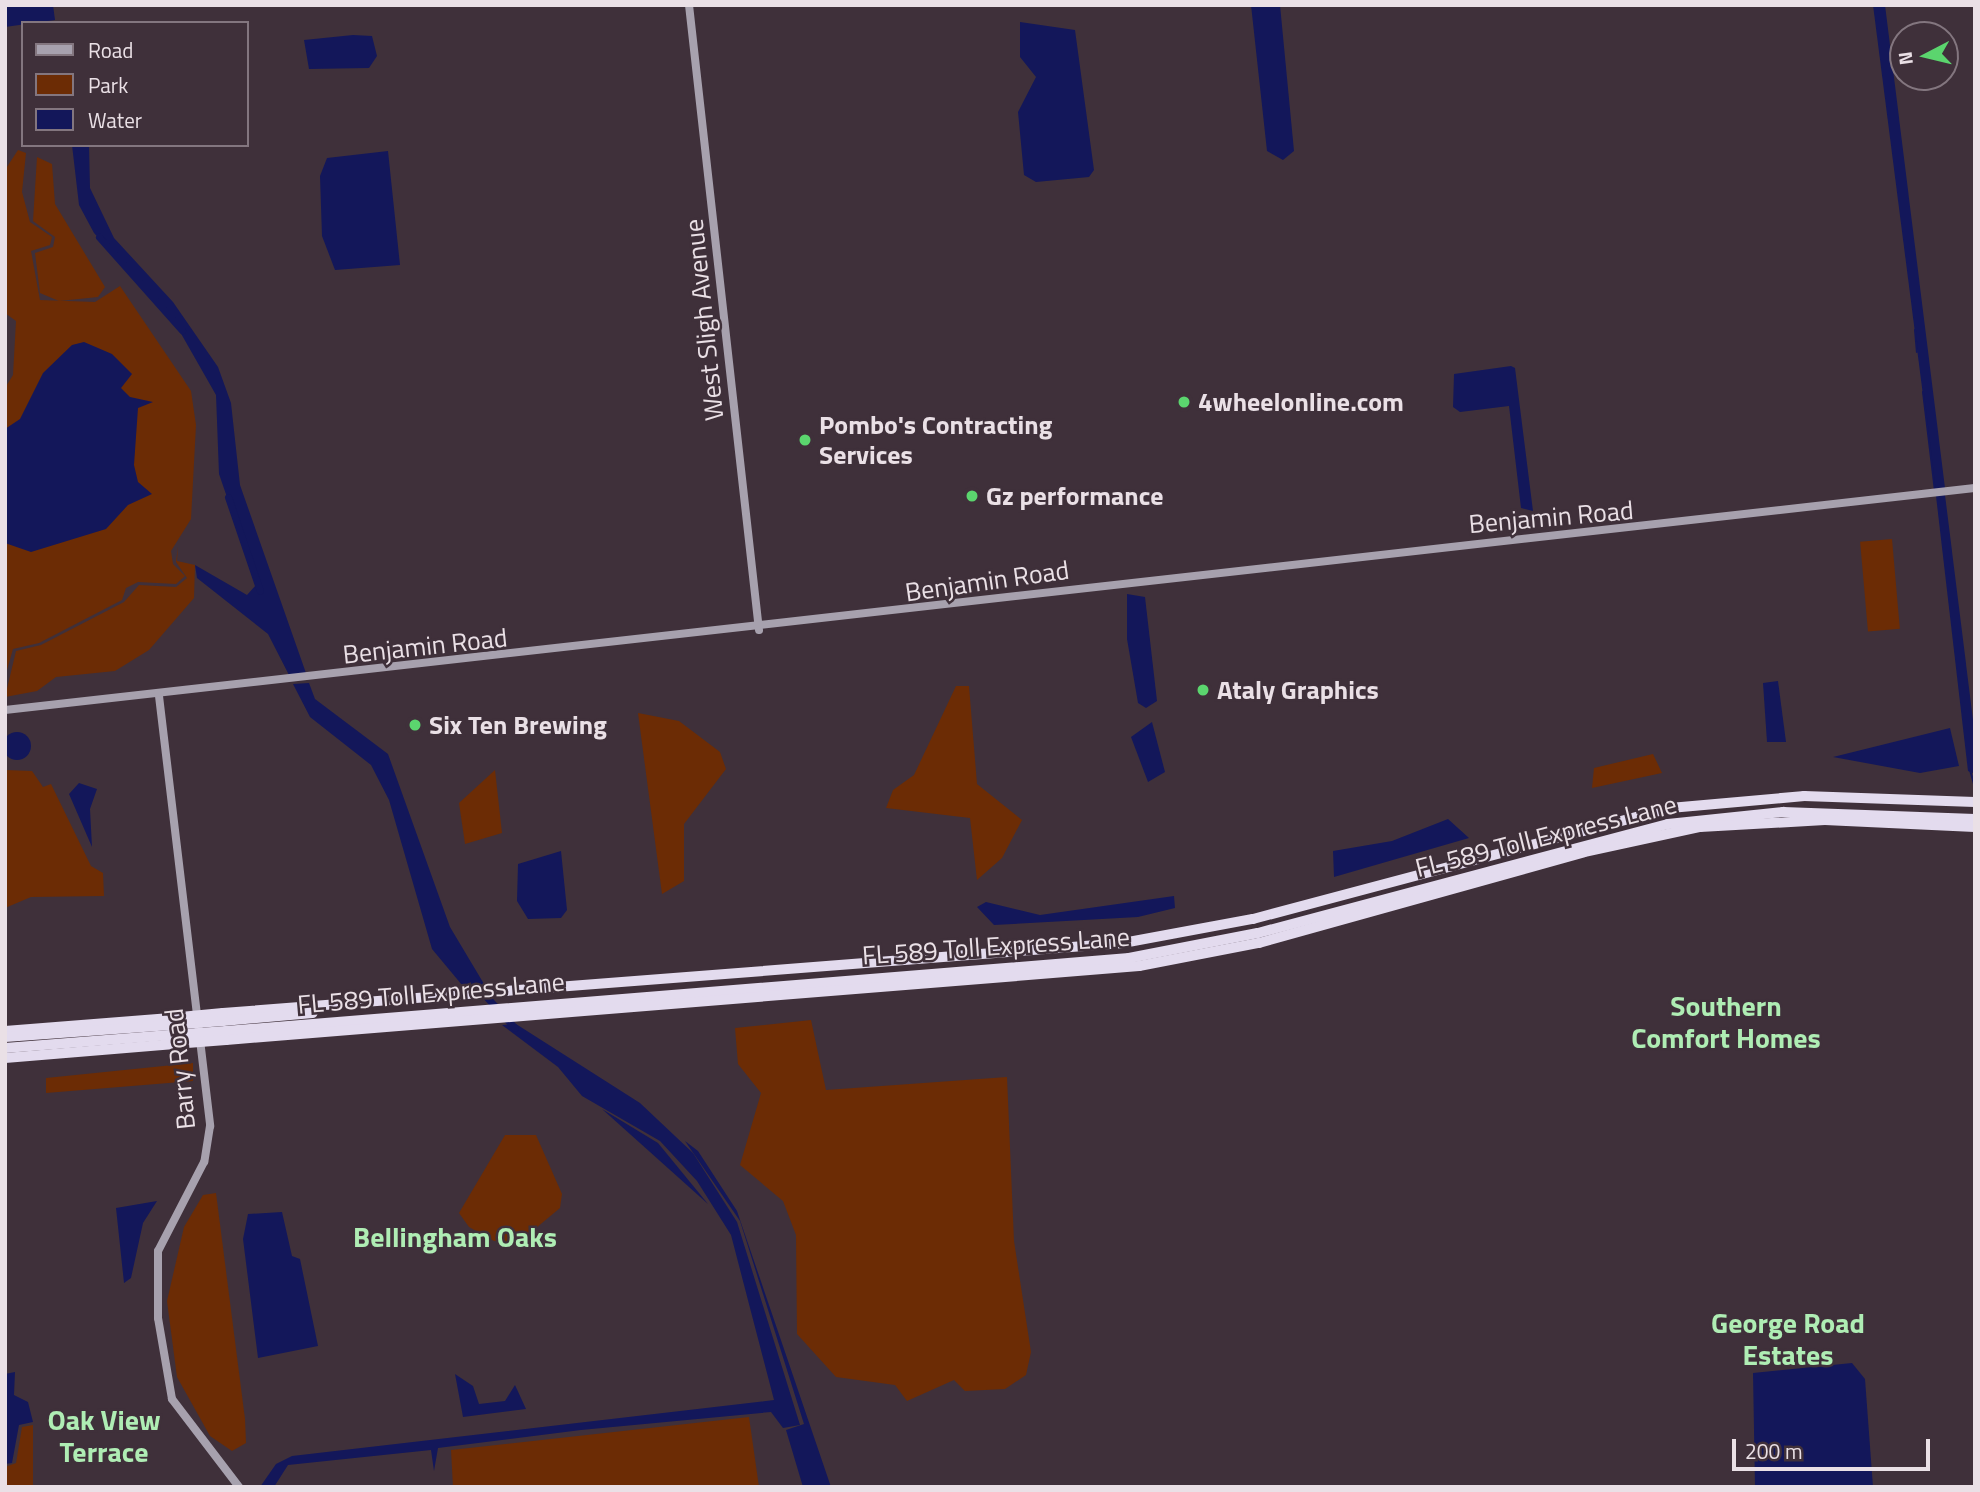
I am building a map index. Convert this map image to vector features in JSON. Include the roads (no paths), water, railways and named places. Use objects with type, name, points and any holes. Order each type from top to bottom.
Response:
[{"type":"highway","points":[[5,1037],[224,1026],[389,1000],[1164,937],[1218,927],[1670,808],[1804,796],[1975,803]]},
{"type":"highway","points":[[5,1048],[224,1026],[471,1019],[526,1010],[1166,957],[1220,947],[1596,849],[1700,827],[1825,820],[1962,822],[1975,819]]},
{"type":"highway","points":[[1962,822],[1975,827]]},
{"type":"highway","name":"FL 589 Toll Express Lane","points":[[224,1026],[463,1011],[526,1010]]},
{"type":"highway","points":[[5,1031],[172,1030]]},
{"type":"highway","points":[[5,1058],[172,1030]]},
{"type":"street","name":"West Sligh Avenue","points":[[689,5],[759,630]]},
{"type":"street","name":"Benjamin Road","points":[[5,710],[159,696],[759,630],[1146,579],[1975,488]]},
{"type":"street","name":"Barry Road","points":[[159,696],[210,1126],[204,1162],[158,1251],[158,1318],[172,1399],[239,1487]]},
{"type":"water","points":[[5,5],[53,5],[55,20],[21,21],[21,25],[5,27]]},
{"type":"water","points":[[1251,5],[1280,5],[1294,151],[1283,160],[1267,151]]},
{"type":"water","points":[[1873,5],[1885,5],[1889,37],[1889,91],[1896,91],[1945,488],[1935,489]]},
{"type":"water","points":[[1020,22],[1075,30],[1094,170],[1089,177],[1036,182],[1024,175],[1018,112],[1036,77],[1020,57]]},
{"type":"water","points":[[353,35],[372,36],[377,56],[369,68],[309,69],[304,40]]},
{"type":"water","points":[[72,147],[89,147],[90,188],[114,238],[173,302],[218,367],[231,403],[240,485],[307,676],[290,677],[268,634],[197,578],[195,565],[247,595],[257,584],[219,474],[216,395],[171,316],[94,233],[79,205]]},
{"type":"water","points":[[388,151],[400,265],[335,270],[322,236],[320,176],[327,158]]},
{"type":"water","points":[[84,342],[112,354],[132,374],[121,388],[130,397],[153,402],[138,408],[134,465],[138,482],[152,494],[128,505],[106,529],[31,552],[5,543],[5,429],[20,419],[43,373],[72,345]]},
{"type":"water","points":[[1511,366],[1515,368],[1533,511],[1521,508],[1509,406],[1460,412],[1453,407],[1454,374]]},
{"type":"water","points":[[1945,495],[1975,736],[1975,774],[1968,771],[1936,496]]},
{"type":"water","points":[[1127,594],[1145,597],[1157,701],[1146,708],[1138,703],[1127,639]]},
{"type":"water","points":[[1778,681],[1786,742],[1767,742],[1763,683]]},
{"type":"water","points":[[309,683],[315,699],[388,754],[450,927],[487,989],[467,991],[432,949],[389,800],[371,765],[310,717],[293,684]]},
{"type":"water","points":[[1152,722],[1165,772],[1148,782],[1131,737]]},
{"type":"water","points":[[1950,728],[1959,766],[1920,773],[1833,757]]},
{"type":"water","points":[[17,732],[27,736],[31,746],[27,756],[17,760],[7,756],[3,746],[7,736]]},
{"type":"water","points":[[79,783],[97,789],[90,809],[92,847],[69,794]]},
{"type":"water","points":[[1448,819],[1469,838],[1334,877],[1333,851],[1392,841]]},
{"type":"water","points":[[561,851],[567,910],[561,918],[528,919],[517,901],[518,864]]},
{"type":"water","points":[[1174,896],[1175,908],[1138,917],[994,925],[977,907],[986,902],[1040,915]]},
{"type":"water","points":[[516,1024],[640,1103],[693,1153],[737,1222],[800,1425],[783,1428],[771,1412],[581,1430],[438,1448],[434,1471],[431,1450],[288,1465],[274,1487],[260,1487],[276,1464],[292,1456],[774,1400],[731,1235],[697,1181],[660,1141],[582,1096],[558,1067],[502,1025]]},
{"type":"water","points":[[602,1109],[658,1143],[708,1204]]},
{"type":"water","points":[[685,1141],[698,1151],[737,1211],[831,1487],[803,1487],[786,1430],[804,1424],[740,1221]]},
{"type":"water","points":[[157,1201],[143,1223],[131,1278],[124,1283],[116,1208]]},
{"type":"water","points":[[282,1212],[292,1256],[300,1259],[318,1346],[258,1358],[243,1239],[248,1214]]},
{"type":"water","points":[[1852,1363],[1865,1379],[1873,1487],[1755,1487],[1753,1373]]},
{"type":"water","points":[[15,1372],[14,1395],[28,1402],[33,1422],[19,1425],[12,1463],[5,1464],[5,1374]]},
{"type":"water","points":[[455,1374],[473,1386],[479,1404],[505,1401],[515,1385],[526,1409],[463,1417]]},
{"type":"waterway","points":[[99,237],[182,330]]},
{"type":"waterway","points":[[1915,330],[1917,352]]},
{"type":"waterway","points":[[1923,392],[1935,491]]},
{"type":"waterway","points":[[228,497],[260,591]]},
{"type":"waterway","points":[[1970,770],[1975,787]]},
{"type":"waterway","points":[[481,991],[515,1028]]},
{"type":"place","name":"4wheelonline.com","points":[[1184,402]]},
{"type":"place","name":"Pombo's Contracting Services","points":[[805,440]]},
{"type":"place","name":"Gz performance","points":[[972,496]]},
{"type":"place","name":"Ataly Graphics","points":[[1203,690]]},
{"type":"place","name":"Six Ten Brewing","points":[[415,725]]},
{"type":"district","name":"Southern Comfort Homes","points":[[1726,1022]]},
{"type":"district","name":"Bellingham Oaks","points":[[455,1237]]},
{"type":"district","name":"George Road Estates","points":[[1788,1339]]},
{"type":"district","name":"Oak View Terrace","points":[[104,1436]]}]
